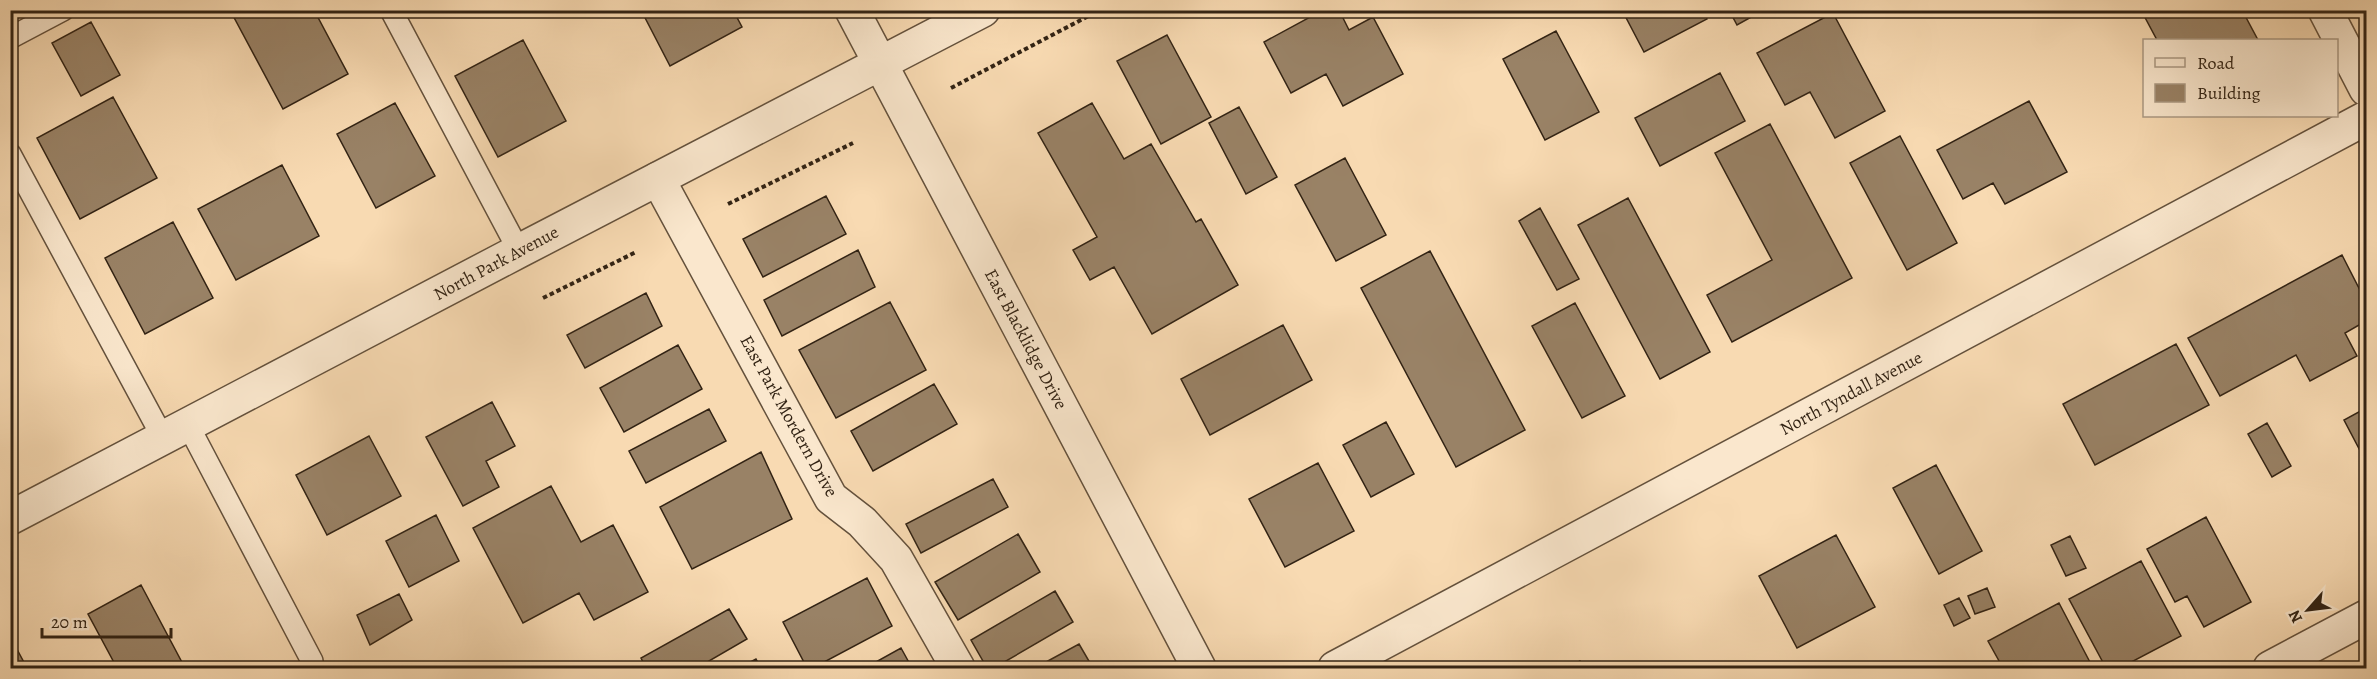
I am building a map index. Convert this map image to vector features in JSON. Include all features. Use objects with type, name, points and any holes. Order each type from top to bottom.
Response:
[{"type":"street","name":"East Blacklidge Drive","points":[[852,10],[1199,669]]},
{"type":"street","name":"North Park Avenue","points":[[10,518],[982,10]]},
{"type":"street","points":[[2325,10],[2367,88]]},
{"type":"street","name":"North Tyndall Avenue","points":[[1335,669],[2367,118]]},
{"type":"street","name":"East Park Mordern Drive","points":[[658,179],[831,498],[862,522],[896,559],[958,669]]},
{"type":"street","points":[[2270,669],[2367,617]]},
{"type":"lane","points":[[10,38],[63,10]]},
{"type":"lane","points":[[391,10],[519,251]]},
{"type":"lane","points":[[10,154],[312,661]]},
{"type":"path","points":[[951,88],[1100,10]]},
{"type":"path","points":[[728,204],[853,143]]},
{"type":"path","points":[[543,298],[636,252]]},
{"type":"building","points":[[230,10],[314,10],[348,74],[283,109]]},
{"type":"building","points":[[641,10],[733,10],[742,27],[670,66]]},
{"type":"building","points":[[1323,10],[1339,10],[1349,30],[1373,17],[1403,74],[1343,106],[1326,74],[1291,93],[1264,42]]},
{"type":"building","points":[[1622,10],[1703,10],[1707,19],[1644,52]]},
{"type":"building","points":[[1729,10],[1764,10],[1737,25]]},
{"type":"building","points":[[2141,10],[2242,10],[2257,39],[2156,39]]},
{"type":"building","points":[[1833,13],[1885,111],[1835,138],[1810,92],[1785,105],[1757,53]]},
{"type":"building","points":[[91,22],[120,75],[81,96],[52,43]]},
{"type":"building","points":[[1556,31],[1599,112],[1545,140],[1503,59]]},
{"type":"building","points":[[1167,35],[1211,117],[1161,144],[1117,61]]},
{"type":"building","points":[[523,40],[566,121],[498,157],[455,76]]},
{"type":"building","points":[[1720,73],[1745,121],[1660,166],[1635,118]]},
{"type":"building","points":[[113,97],[157,178],[80,219],[37,138]]},
{"type":"building","points":[[2029,101],[2067,172],[2005,204],[1993,183],[1963,199],[1937,150]]},
{"type":"building","points":[[395,103],[435,176],[376,208],[337,134]]},
{"type":"building","points":[[1092,103],[1124,159],[1151,144],[1196,222],[1201,219],[1238,285],[1152,334],[1114,267],[1090,280],[1073,250],[1097,237],[1038,133]]},
{"type":"building","points":[[1239,107],[1277,177],[1246,194],[1209,123]]},
{"type":"building","points":[[1770,124],[1852,278],[1732,342],[1707,295],[1772,260],[1715,153]]},
{"type":"building","points":[[1900,136],[1957,243],[1907,270],[1850,163]]},
{"type":"building","points":[[1345,158],[1386,235],[1336,261],[1295,185]]},
{"type":"building","points":[[282,165],[319,236],[236,280],[198,209]]},
{"type":"building","points":[[826,196],[846,234],[763,277],[743,239]]},
{"type":"building","points":[[1628,198],[1710,352],[1660,379],[1578,225]]},
{"type":"building","points":[[1540,208],[1579,279],[1557,290],[1519,221]]},
{"type":"building","points":[[173,222],[213,298],[145,334],[105,258]]},
{"type":"building","points":[[858,250],[875,287],[782,336],[764,300]]},
{"type":"building","points":[[1430,251],[1525,430],[1456,467],[1361,288]]},
{"type":"building","points":[[2342,255],[2366,302],[2366,321],[2345,333],[2357,356],[2310,381],[2296,355],[2220,396],[2188,338]]},
{"type":"building","points":[[646,293],[662,326],[585,368],[567,335]]},
{"type":"building","points":[[890,302],[926,370],[836,418],[799,350]]},
{"type":"building","points":[[1575,303],[1625,396],[1582,418],[1532,326]]},
{"type":"building","points":[[1283,325],[1312,380],[1210,435],[1181,379]]},
{"type":"building","points":[[2176,344],[2209,405],[2095,465],[2063,404]]},
{"type":"building","points":[[678,345],[702,389],[624,432],[600,388]]},
{"type":"building","points":[[934,384],[957,424],[873,471],[851,431]]},
{"type":"building","points":[[492,402],[515,446],[486,461],[499,487],[463,506],[426,437]]},
{"type":"building","points":[[2366,408],[2366,462],[2344,420]]},
{"type":"building","points":[[709,409],[726,441],[646,483],[629,451]]},
{"type":"building","points":[[1386,422],[1414,474],[1371,497],[1343,445]]},
{"type":"building","points":[[2267,423],[2291,466],[2272,477],[2248,434]]},
{"type":"building","points":[[369,436],[401,496],[327,535],[296,475]]},
{"type":"building","points":[[761,452],[792,519],[692,569],[660,507]]},
{"type":"building","points":[[1318,463],[1354,531],[1285,567],[1249,499]]},
{"type":"building","points":[[1936,465],[1982,551],[1939,574],[1893,488]]},
{"type":"building","points":[[993,479],[1008,507],[921,553],[906,524]]},
{"type":"building","points":[[551,486],[581,542],[613,525],[648,592],[594,620],[579,593],[523,623],[473,528]]},
{"type":"building","points":[[436,515],[459,561],[409,587],[386,541]]},
{"type":"building","points":[[2206,517],[2251,602],[2204,627],[2187,596],[2175,602],[2147,549]]},
{"type":"building","points":[[1018,534],[1040,572],[958,620],[935,582]]},
{"type":"building","points":[[1836,535],[1875,607],[1797,648],[1759,576]]},
{"type":"building","points":[[2070,536],[2086,568],[2066,576],[2051,545]]},
{"type":"building","points":[[2141,561],[2181,636],[2120,668],[2106,668],[2069,599]]},
{"type":"building","points":[[867,578],[892,626],[813,668],[807,668],[783,622]]},
{"type":"building","points":[[141,585],[185,668],[117,668],[88,614]]},
{"type":"building","points":[[1987,588],[1995,607],[1975,614],[1968,596]]},
{"type":"building","points":[[1055,591],[1073,622],[994,668],[987,668],[971,640]]},
{"type":"building","points":[[399,594],[412,620],[370,645],[357,615]]},
{"type":"building","points":[[1959,598],[1970,618],[1954,626],[1944,605]]},
{"type":"building","points":[[2059,603],[2093,668],[2003,668],[1988,641]]},
{"type":"building","points":[[729,609],[747,639],[697,668],[646,668],[641,658]]},
{"type":"building","points":[[10,640],[12,640],[27,668],[10,668]]},
{"type":"building","points":[[1079,644],[1093,668],[1035,668]]},
{"type":"building","points":[[901,648],[912,668],[865,668]]},
{"type":"building","points":[[756,659],[761,668],[739,668]]},
{"type":"building","points":[[1580,661],[1584,668],[1566,668]]}]
